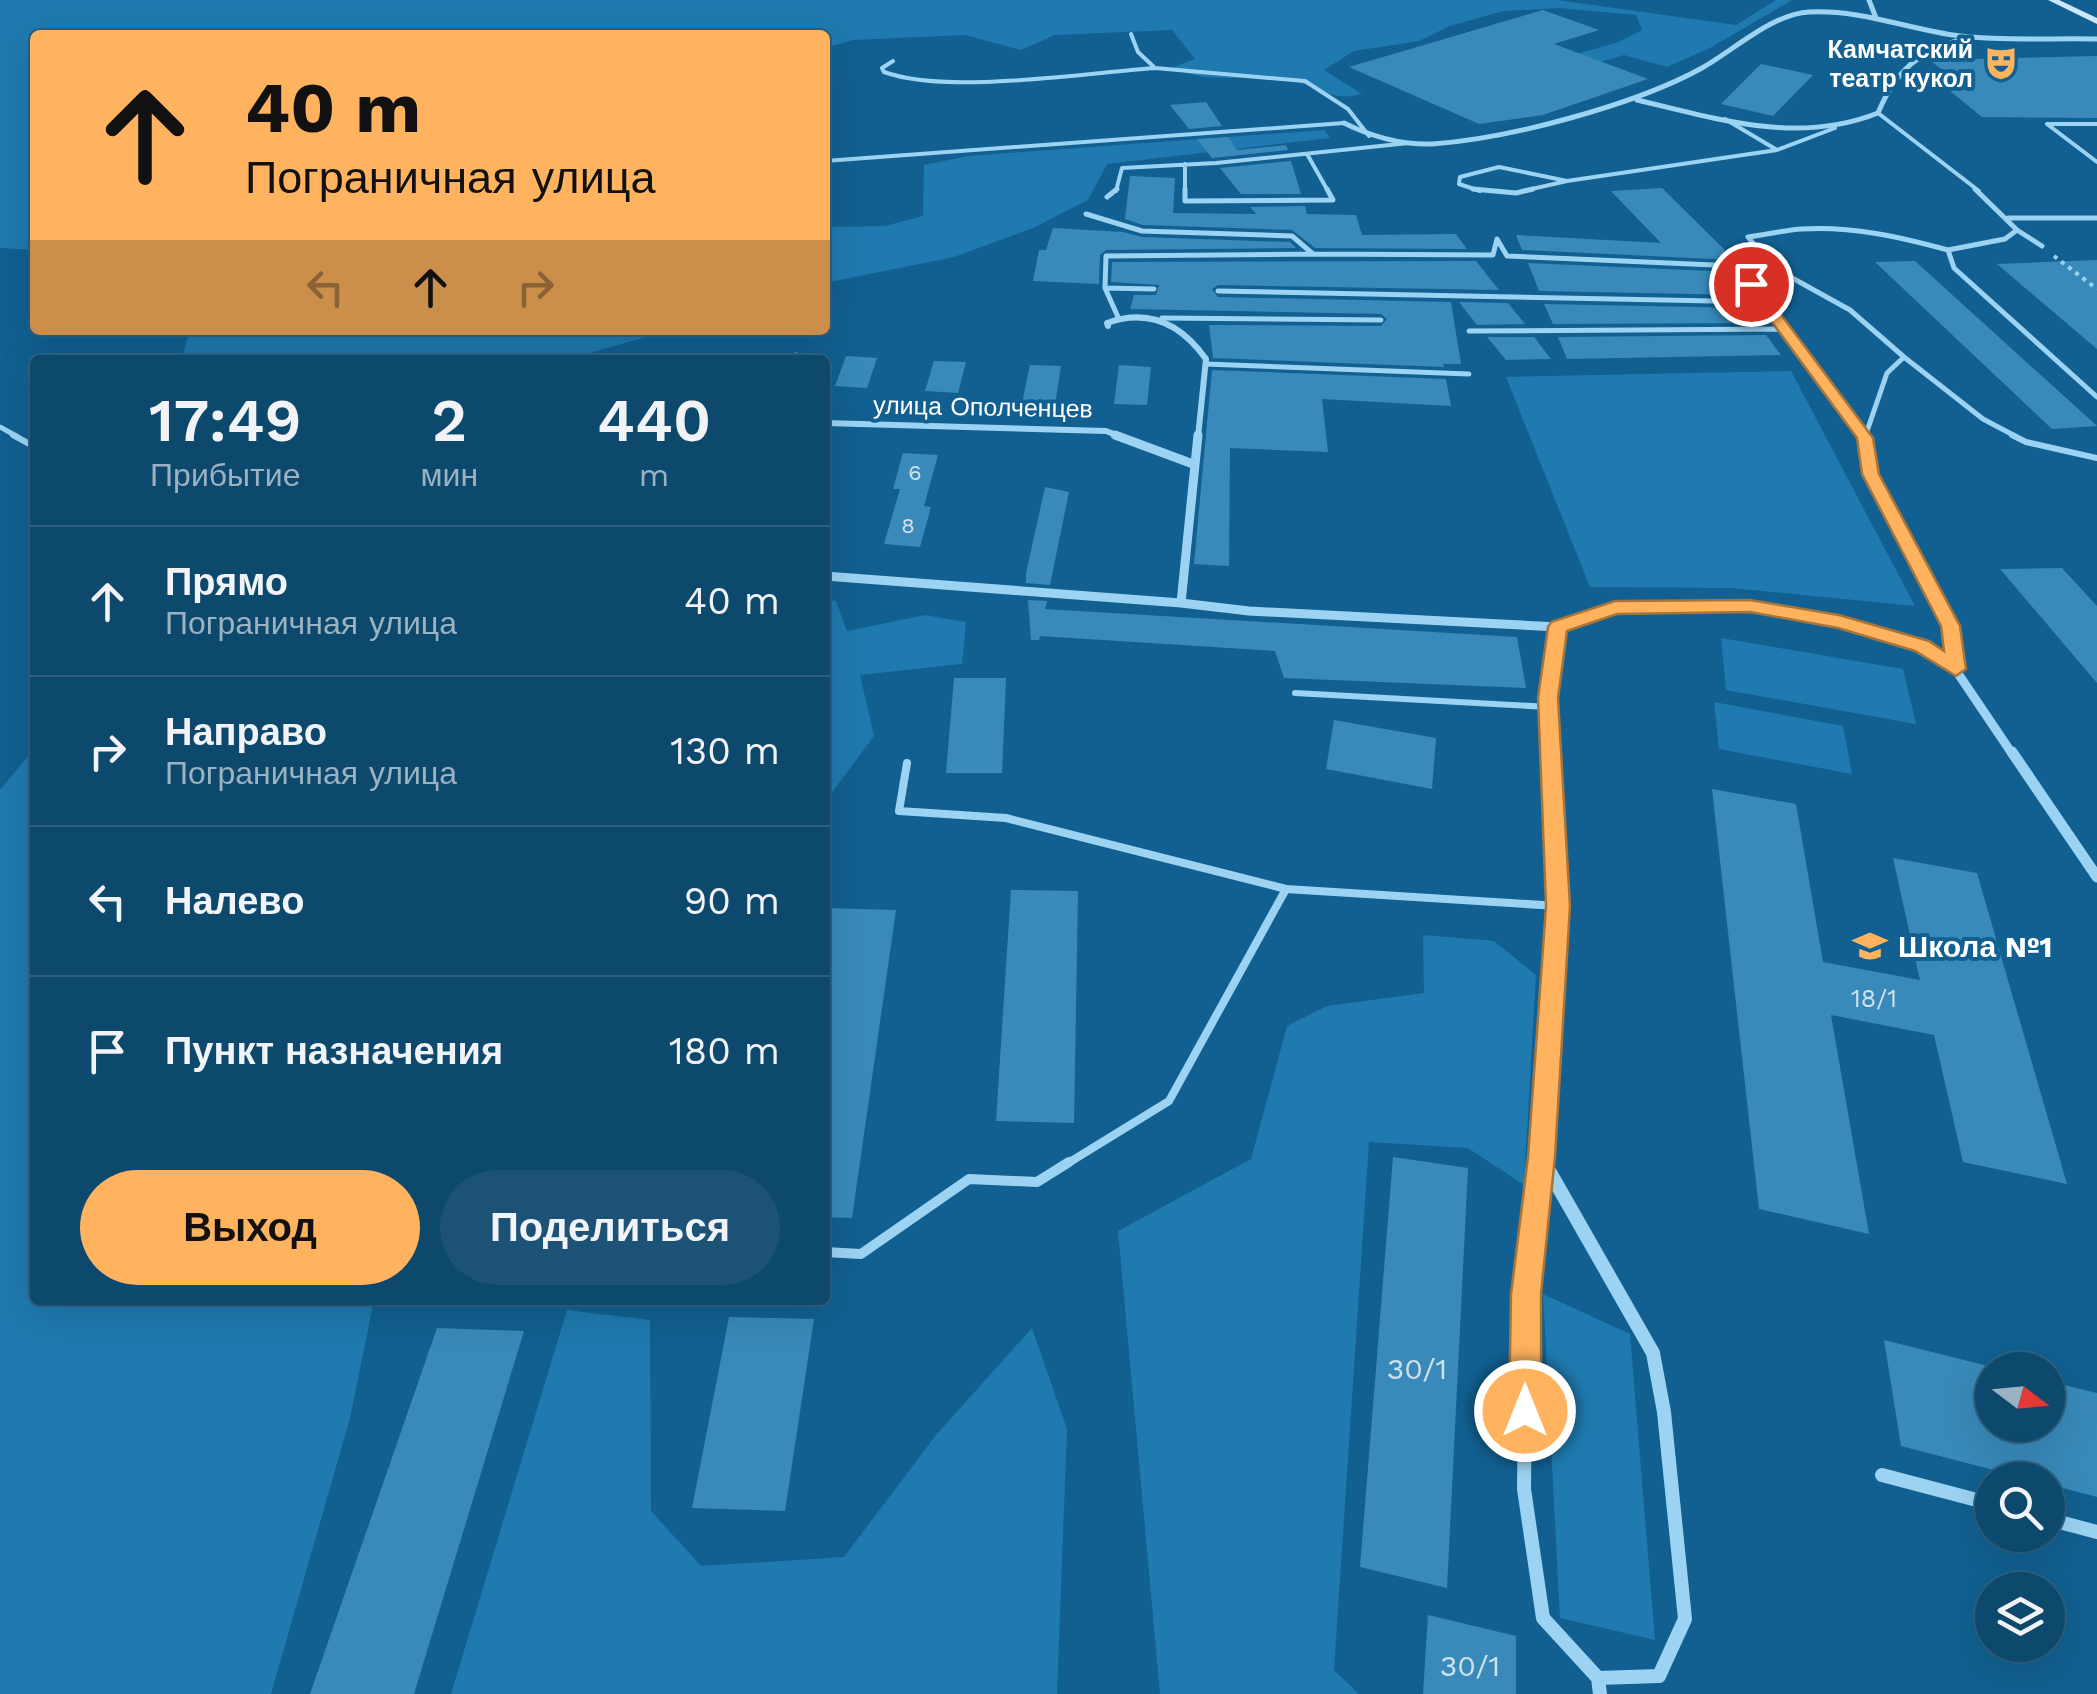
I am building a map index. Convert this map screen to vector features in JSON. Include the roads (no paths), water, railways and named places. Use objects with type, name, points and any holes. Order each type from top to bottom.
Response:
[{"type":"main road","points":[[2052,0],[2097,22]]},
{"type":"street","points":[[1869,0],[1876,18]]},
{"type":"street","points":[[1344,122],[1369,136],[1430,144],[1636,100],[1700,70],[1788,16],[1810,12],[1876,18],[1960,36],[2097,39]]},
{"type":"street","points":[[1636,100],[1780,129],[1858,124],[1878,113],[1884,98],[1922,49],[1960,40],[1960,36]]},
{"type":"street","points":[[1108,326],[1118,318],[1162,318],[1194,340],[1206,364],[1181,603]]},
{"type":"street","name":"улица Ополченцев","points":[[830,423],[1106,430],[1193,464]]},
{"type":"street","points":[[830,576],[1250,611],[1558,627],[1615,608],[1750,606],[1839,622],[1922,646],[1956,669],[2097,877]]},
{"type":"street","points":[[1558,627],[1549,707],[1558,906],[1542,1157],[1526,1294],[1524,1490],[1543,1618],[1598,1678],[1600,1694]]},
{"type":"street","points":[[1542,1157],[1652,1354],[1664,1412],[1680,1546],[1685,1619],[1659,1676],[1598,1678]]},
{"type":"street","points":[[1882,1475],[1975,1500]]},
{"type":"street","points":[[2065,1524],[2097,1532]]},
{"type":"lane","points":[[1131,34],[1138,52],[1156,68]]},
{"type":"lane","points":[[893,61],[882,68],[884,72],[927,83],[1156,68],[1305,81],[1348,110],[1369,136]]},
{"type":"lane","points":[[1878,113],[2008,218],[2016,230],[2042,246]]},
{"type":"lane","points":[[1724,118],[1777,150]]},
{"type":"lane","points":[[830,160],[1344,122]]},
{"type":"lane","points":[[2097,124],[2047,124],[2097,162]]},
{"type":"lane","points":[[1568,181],[1520,170],[1484,168],[1460,176],[1458,184],[1482,192],[1516,193],[1568,181],[1777,150],[1835,128]]},
{"type":"lane","points":[[1106,197],[1116,192],[1122,168],[1414,142]]},
{"type":"lane","points":[[1184,164],[1186,201],[1333,200],[1307,154]]},
{"type":"lane","points":[[1086,214],[1142,231],[1292,236],[1314,254]]},
{"type":"lane","points":[[2008,218],[2097,218]]},
{"type":"lane","points":[[2016,230],[2005,239],[1948,250],[1884,232],[1798,229],[1774,236],[1748,237],[1774,268],[1850,310],[1983,419],[2026,442],[2097,458]]},
{"type":"lane","points":[[1118,318],[1105,288],[1106,256],[1493,255],[1497,239],[1508,256],[1737,266],[1865,438]]},
{"type":"lane","points":[[1948,250],[1954,268],[2097,397]]},
{"type":"lane","points":[[1105,288],[1154,289]]},
{"type":"lane","points":[[1218,291],[1764,302]]},
{"type":"lane","points":[[1162,318],[1381,320]]},
{"type":"lane","points":[[1469,331],[1784,329]]},
{"type":"lane","points":[[1904,357],[1886,373],[1865,438],[1870,474],[1950,626],[1956,669]]},
{"type":"lane","points":[[1206,364],[1469,374]]},
{"type":"lane","points":[[0,427],[30,444]]},
{"type":"lane","points":[[1296,692],[1549,707]]},
{"type":"lane","points":[[907,763],[900,811],[1006,818],[1286,888],[1558,906]]},
{"type":"lane","points":[[830,1252],[861,1254],[969,1180],[1037,1182],[1169,1101],[1286,888]]},
{"type":"place","name":"Камчатский театр кукол","points":[[2001,63]]},
{"type":"place","name":"Школа №1","points":[[1870,946]]}]
